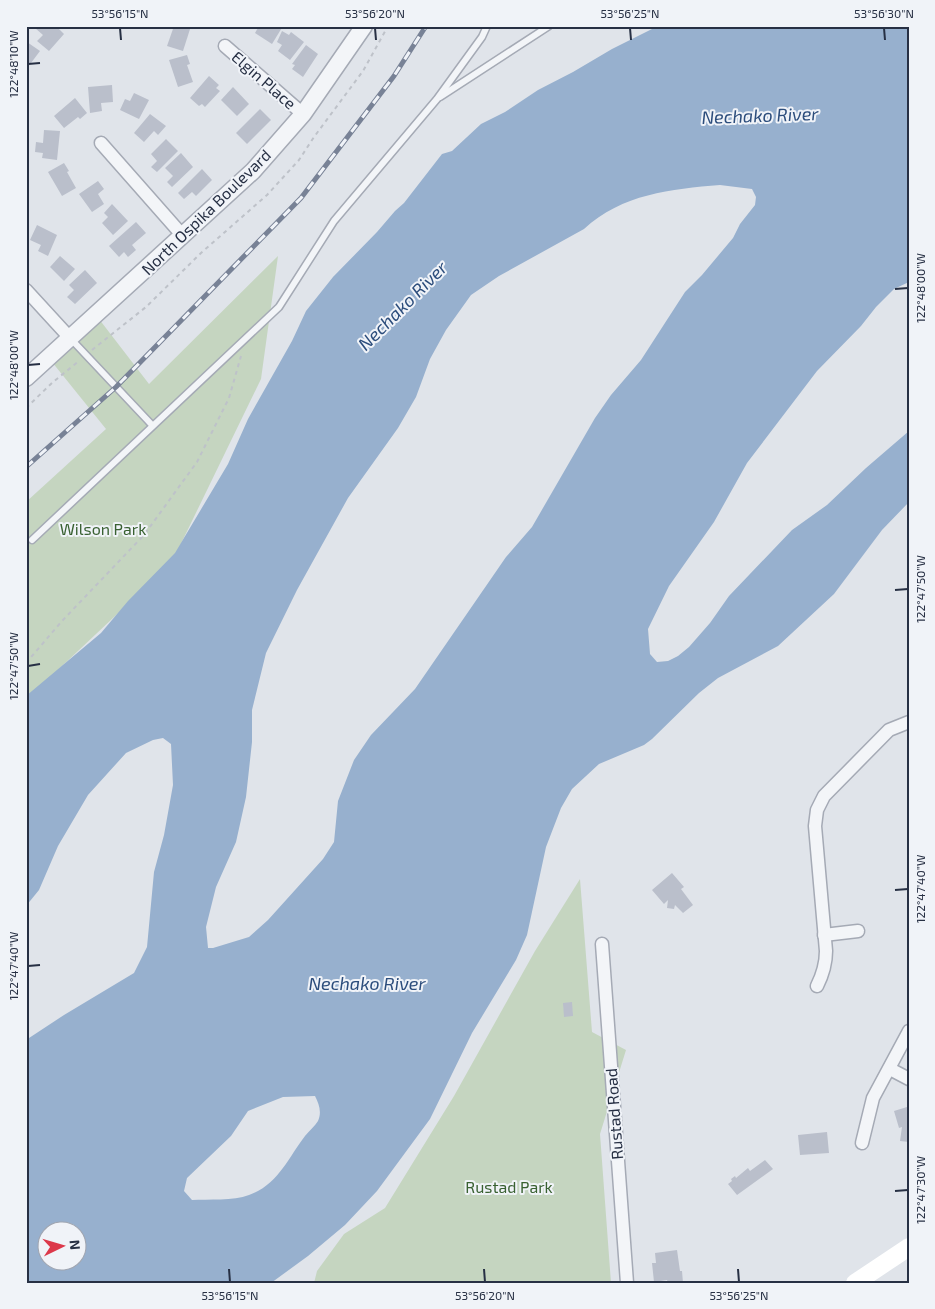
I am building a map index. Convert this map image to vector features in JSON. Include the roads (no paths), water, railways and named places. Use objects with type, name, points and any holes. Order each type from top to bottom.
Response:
[{"type":"main road","points":[[855,1283],[909,1247]]},
{"type":"street","name":"North Ospika Boulevard","points":[[26,378],[253,170],[303,114],[364,26]]},
{"type":"street","name":"Elgin Place","points":[[225,46],[303,114]]},
{"type":"street","points":[[101,143],[183,236]]},
{"type":"street","points":[[26,290],[70,338]]},
{"type":"street","points":[[817,986],[826,962],[815,826],[817,810],[824,796],[889,730],[909,722]]},
{"type":"street","points":[[824,935],[858,931]]},
{"type":"street","name":"Rustad Road","points":[[602,944],[627,1283]]},
{"type":"street","points":[[862,1143],[873,1098],[909,1031]]},
{"type":"street","points":[[890,1068],[909,1079]]},
{"type":"lane","points":[[32,540],[152,425],[280,307],[334,221],[437,99],[482,37],[487,26]]},
{"type":"lane","points":[[437,99],[549,26]]},
{"type":"lane","points":[[70,338],[152,425]]},
{"type":"water","name":"Nechako River","points":[[658,26],[909,26],[909,282],[894,289],[817,371],[747,463],[714,522],[669,586],[648,629],[650,654],[657,662],[668,661],[689,647],[710,623],[729,596],[792,530],[827,505],[909,431],[909,502],[882,530],[834,594],[778,646],[718,678],[699,693],[652,739],[644,745],[599,764],[572,789],[561,808],[546,847],[527,935],[516,960],[472,1033],[430,1119],[377,1191],[345,1225],[308,1256],[271,1283],[26,1283],[26,1040],[134,973],[147,947],[154,872],[164,835],[173,785],[171,744],[163,738],[153,740],[126,753],[88,795],[58,846],[39,890],[26,906],[26,696],[101,633],[128,601],[175,553],[228,464],[248,419],[292,341],[306,311],[333,277],[404,203],[442,154],[452,151],[481,124],[505,112],[538,90],[612,49]],"holes":[[[720,185],[752,189],[756,197],[755,205],[740,224],[733,238],[685,292],[641,360],[611,395],[595,418],[532,527],[506,557],[415,689],[371,735],[354,760],[338,801],[334,842],[323,859],[268,920],[249,937],[208,948],[206,927],[216,887],[236,842],[246,797],[252,742],[252,710],[266,653],[297,590],[348,498],[398,428],[416,397],[430,359],[446,330],[471,295],[499,276],[584,229],[614,208],[631,201],[665,191]],[[315,1096],[320,1111],[317,1123],[305,1136],[282,1170],[268,1185],[249,1195],[228,1199],[192,1200],[184,1191],[187,1178],[231,1136],[248,1111],[283,1097]]]},
{"type":"railway","points":[[26,467],[116,387],[301,198],[394,76],[426,26]]},
{"type":"park label","name":"Wilson Park","points":[[103,529]]},
{"type":"park label","name":"Rustad Park","points":[[509,1187]]}]
